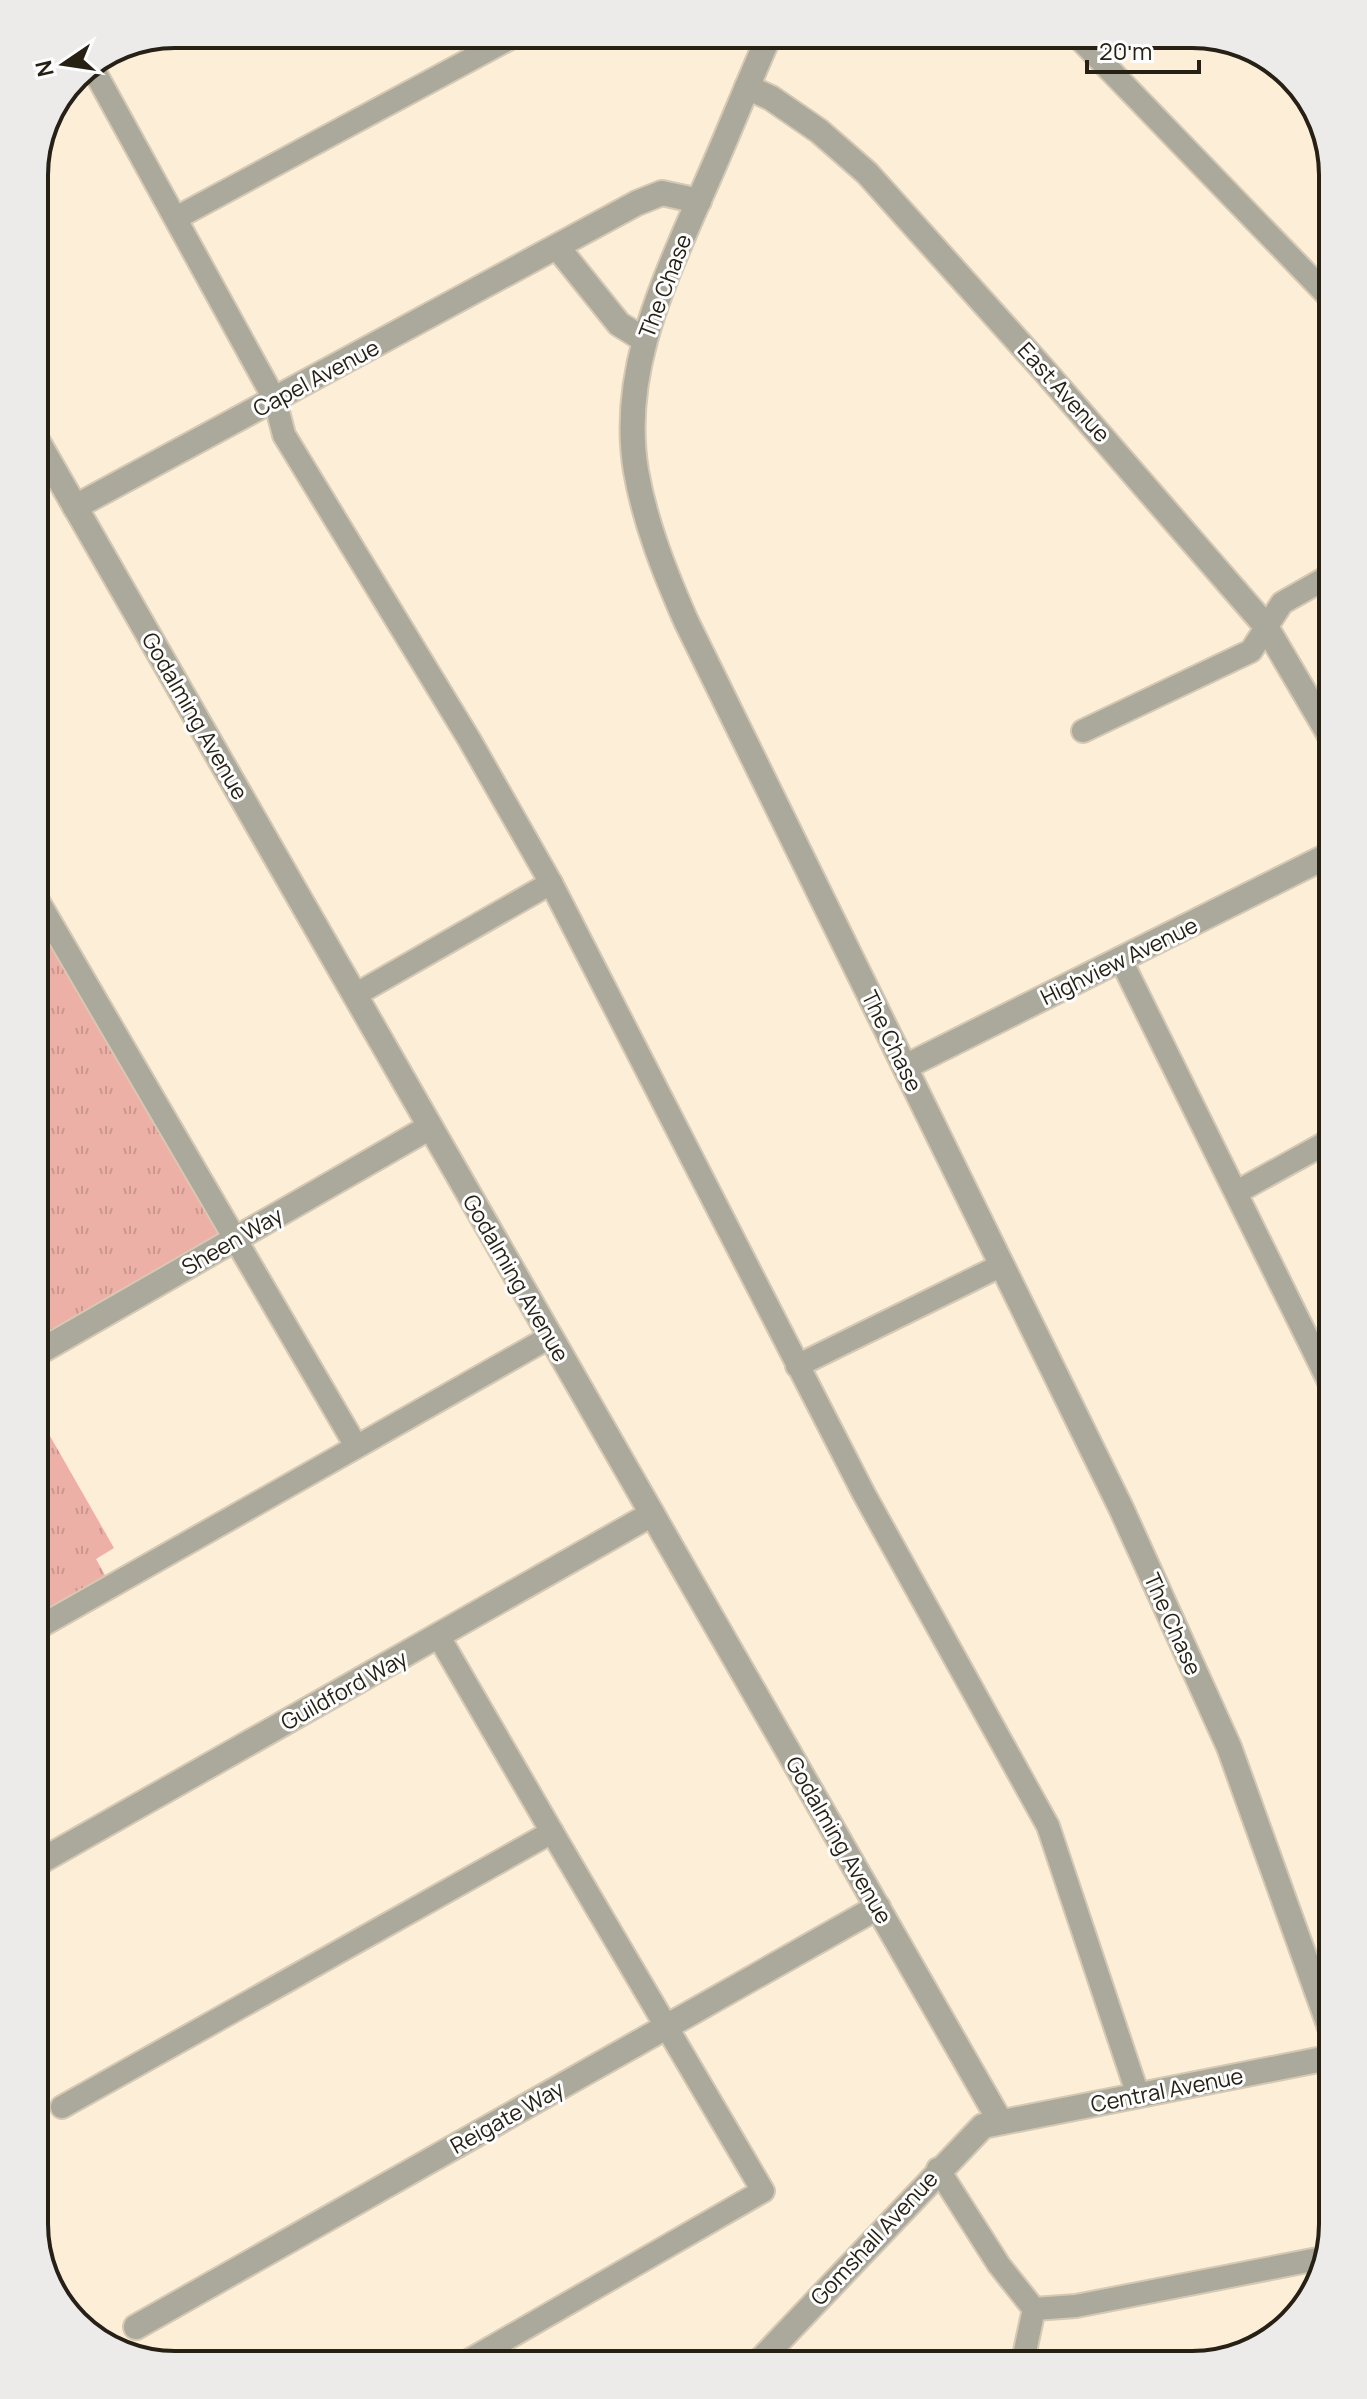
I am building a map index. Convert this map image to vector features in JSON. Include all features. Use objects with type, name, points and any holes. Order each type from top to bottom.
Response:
[{"type":"street","name":"The Chase","points":[[764,48],[643,339],[633,405],[633,439],[636,470],[654,541],[686,621],[1121,1508],[1229,1747],[1319,1997]]},
{"type":"street","name":"East Avenue","points":[[747,87],[771,98],[819,131],[867,173],[1131,467],[1265,625],[1319,717]]},
{"type":"street","name":"Capel Avenue","points":[[75,507],[653,195],[673,195],[699,201]]},
{"type":"street","points":[[558,248],[619,324],[643,339]]},
{"type":"street","name":"Godalming Avenue","points":[[48,460],[1000,2121]]},
{"type":"street","name":"Highview Avenue","points":[[905,1067],[1319,860]]},
{"type":"street","name":"Sheen Way","points":[[48,1347],[430,1127]]},
{"type":"street","name":"Guildford Way","points":[[48,1857],[652,1514]]},
{"type":"street","name":"Reigate Way","points":[[136,2327],[878,1907]]},
{"type":"street","name":"Central Avenue","points":[[1000,2121],[1319,2060]]},
{"type":"street","name":"Gomshall Avenue","points":[[769,2351],[972,2134],[1000,2121]]},
{"type":"lane","points":[[178,217],[492,48]]},
{"type":"lane","points":[[1089,48],[1319,287]]},
{"type":"lane","points":[[104,88],[178,217],[275,400],[284,435],[469,739],[551,883],[797,1366],[1048,1826],[1138,2095]]},
{"type":"lane","points":[[1083,731],[1251,651],[1282,603],[1319,582]]},
{"type":"lane","points":[[355,995],[551,883]]},
{"type":"lane","points":[[48,918],[356,1446]]},
{"type":"lane","points":[[1121,960],[1319,1361]]},
{"type":"lane","points":[[1237,1192],[1319,1147]]},
{"type":"lane","points":[[797,1366],[1002,1265]]},
{"type":"lane","points":[[48,1622],[550,1337]]},
{"type":"lane","points":[[439,1637],[763,2191],[485,2351]]},
{"type":"lane","points":[[62,2107],[552,1832]]},
{"type":"lane","points":[[938,2169],[999,2265],[1034,2309]]},
{"type":"lane","points":[[1034,2309],[1076,2306],[1313,2260]]},
{"type":"lane","points":[[1025,2351],[1034,2309]]},
{"type":"green space","points":[[48,922],[235,1239],[48,1347]]},
{"type":"green space","points":[[48,1432],[114,1548],[96,1559],[106,1577],[48,1609]]}]
